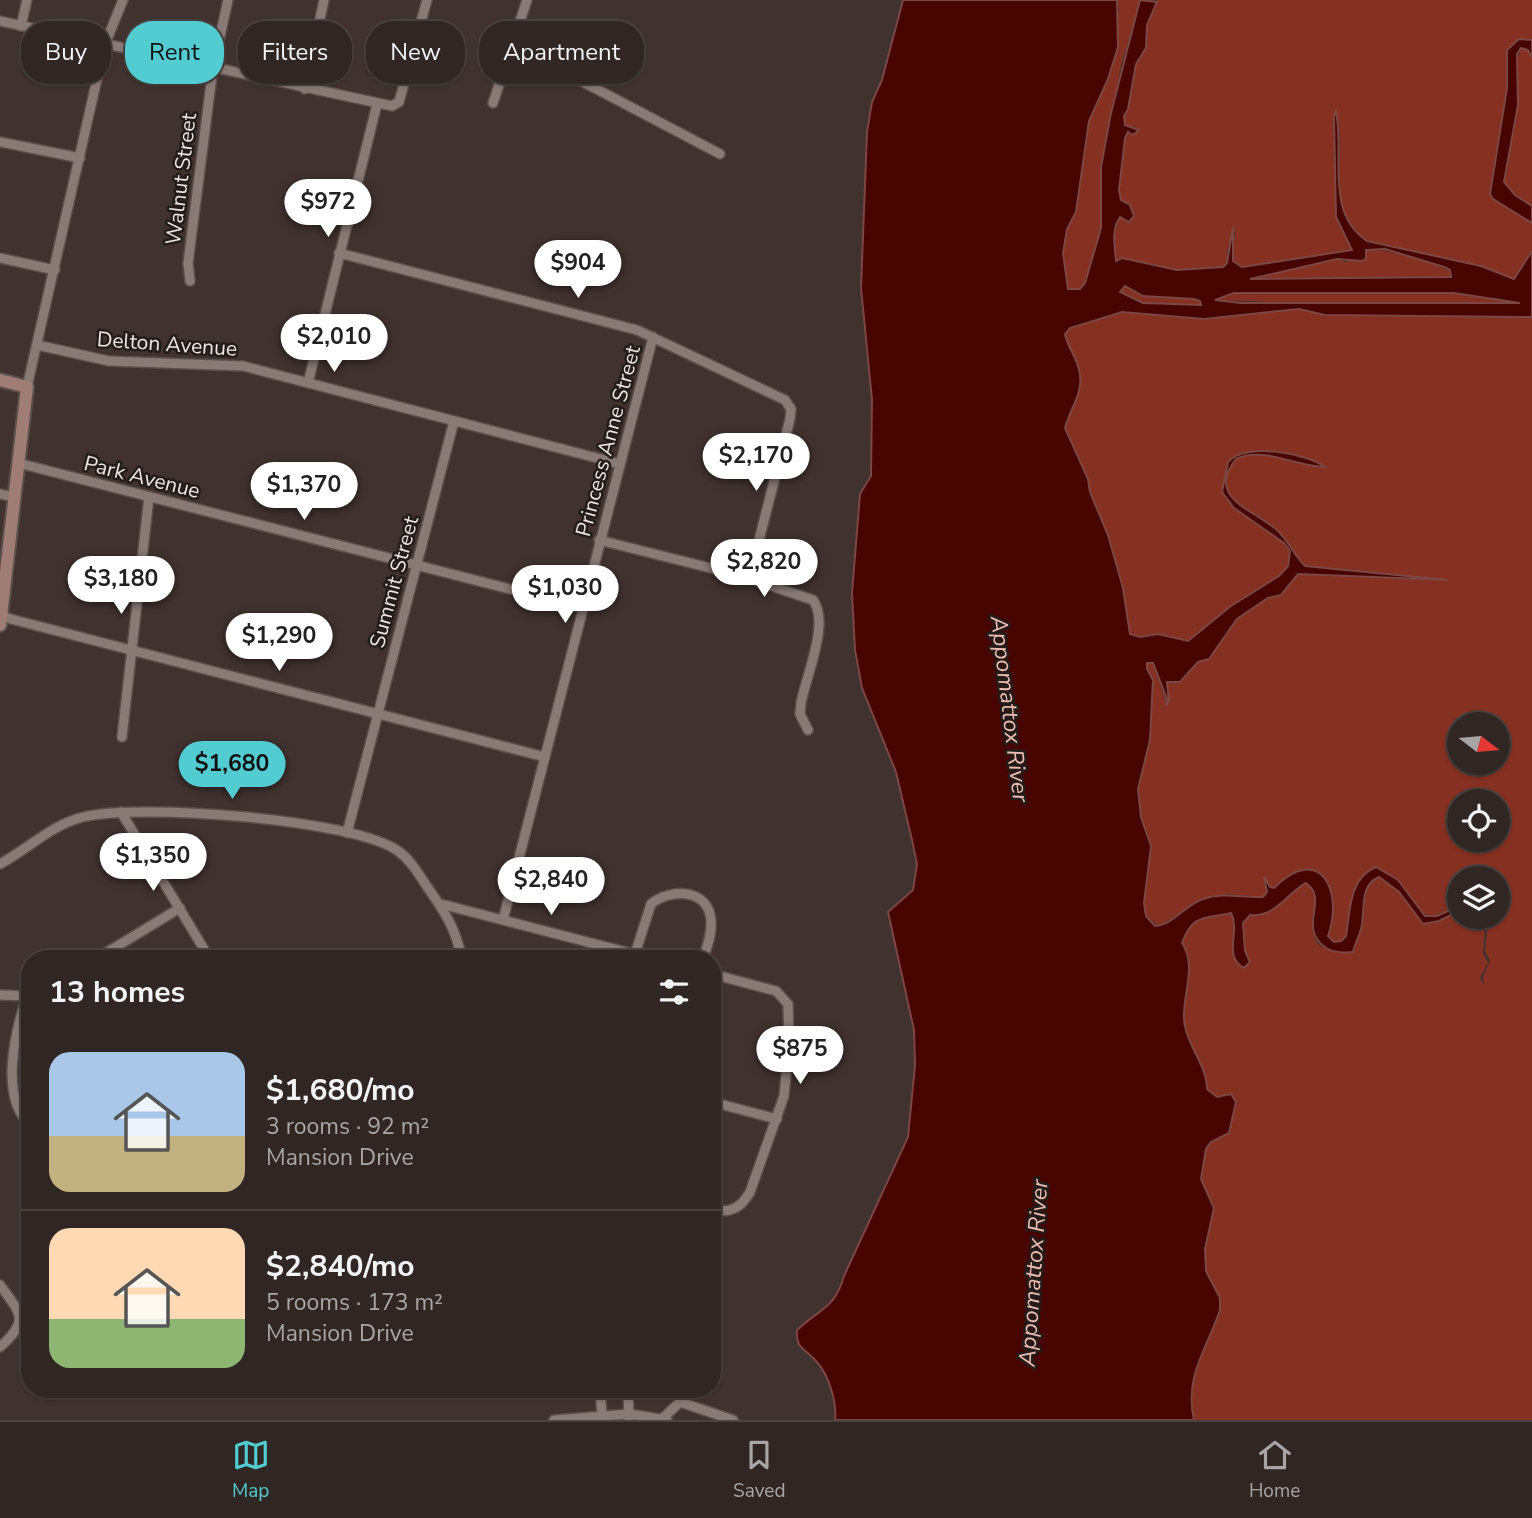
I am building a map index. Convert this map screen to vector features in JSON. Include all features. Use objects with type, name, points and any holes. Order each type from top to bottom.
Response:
[{"type":"main road","points":[[0,380],[27,387],[0,618]]},
{"type":"street","points":[[22,21],[27,0]]},
{"type":"street","points":[[111,29],[123,0]]},
{"type":"street","name":"Walnut Street","points":[[223,21],[228,0]]},
{"type":"street","points":[[305,89],[324,0]]},
{"type":"street","points":[[224,71],[392,106],[399,102],[427,0]]},
{"type":"street","points":[[519,21],[527,0]]},
{"type":"street","points":[[0,21],[21,26]]},
{"type":"street","points":[[27,387],[96,84]]},
{"type":"street","name":"Walnut Street","points":[[190,281],[188,263],[211,84]]},
{"type":"street","points":[[493,103],[499,84]]},
{"type":"street","points":[[587,84],[720,154]]},
{"type":"street","points":[[307,383],[377,104]]},
{"type":"street","points":[[0,142],[80,158]]},
{"type":"street","points":[[339,253],[653,337],[789,404],[790,419],[749,579]]},
{"type":"street","points":[[0,258],[55,270]]},
{"type":"street","name":"Princess Anne Street","points":[[503,920],[653,337]]},
{"type":"street","name":"Delton Avenue","points":[[37,345],[109,361],[222,363],[620,464]]},
{"type":"street","name":"Summit Street","points":[[347,834],[454,421]]},
{"type":"street","name":"Park Avenue","points":[[18,463],[584,608]]},
{"type":"street","points":[[0,494],[14,497]]},
{"type":"street","points":[[122,737],[149,498]]},
{"type":"street","points":[[600,540],[808,597],[819,610],[821,631],[801,704],[800,714],[808,730]]},
{"type":"street","points":[[0,618],[545,757]]},
{"type":"street","points":[[121,812],[205,950]]},
{"type":"street","points":[[0,864],[69,821],[121,812],[248,817],[347,834],[379,841],[400,852],[441,904],[453,924],[460,950]]},
{"type":"street","points":[[636,950],[651,904],[666,895],[682,892],[697,897],[710,914],[710,932],[705,950]]},
{"type":"street","points":[[441,904],[619,950]]},
{"type":"street","points":[[111,950],[180,908]]},
{"type":"street","points":[[721,976],[776,991],[788,1004],[789,1044],[784,1096],[745,1201],[727,1211],[721,1210]]},
{"type":"street","points":[[0,995],[21,996]]},
{"type":"street","points":[[21,1016],[12,1041],[5,1078],[12,1107],[21,1116]]},
{"type":"street","points":[[721,1104],[777,1119]]},
{"type":"street","points":[[0,1285],[19,1311],[21,1322],[15,1334],[0,1347]]},
{"type":"street","points":[[601,1398],[602,1414]]},
{"type":"street","points":[[628,1398],[629,1417]]},
{"type":"street","points":[[554,1420],[602,1414],[664,1419],[680,1402],[733,1420]]},
{"type":"shaded area","points":[[1117,0],[1140,0],[1121,66],[1101,167],[1101,229],[1085,283],[1076,291],[1068,289],[1063,253],[1067,229],[1076,212],[1089,121],[1108,79],[1119,9]]},
{"type":"shaded area","points":[[1157,0],[1532,0],[1532,40],[1519,39],[1508,50],[1507,88],[1493,199],[1532,223],[1532,251],[1514,279],[1481,266],[1367,241],[1353,228],[1340,198],[1340,146],[1336,112],[1336,217],[1351,250],[1242,267],[1233,261],[1235,230],[1227,251],[1227,263],[1223,267],[1177,270],[1122,258],[1116,261],[1113,240],[1120,216],[1119,190],[1125,138],[1136,127],[1125,125],[1124,116],[1136,64],[1147,41],[1147,25]]},
{"type":"shaded area","points":[[1521,48],[1529,50],[1532,58],[1532,206],[1515,195],[1504,183],[1518,105],[1516,63]]},
{"type":"shaded area","points":[[1369,249],[1400,254],[1452,274],[1451,277],[1248,279],[1337,259],[1346,262]]},
{"type":"shaded area","points":[[1125,286],[1143,296],[1194,299],[1200,301],[1201,305],[1143,303],[1120,292]]},
{"type":"shaded area","points":[[1234,293],[1454,293],[1521,302],[1327,304],[1215,300]]},
{"type":"shaded area","points":[[1299,309],[1325,315],[1532,317],[1532,1420],[1194,1420],[1190,1401],[1192,1377],[1220,1310],[1220,1298],[1206,1271],[1205,1249],[1214,1208],[1201,1179],[1206,1149],[1211,1142],[1229,1133],[1236,1102],[1231,1094],[1217,1098],[1206,1089],[1203,1071],[1185,1027],[1189,960],[1182,943],[1186,933],[1195,921],[1201,918],[1231,912],[1235,924],[1235,957],[1237,963],[1246,967],[1250,962],[1245,951],[1242,923],[1250,915],[1259,915],[1273,909],[1306,883],[1313,892],[1314,936],[1319,944],[1330,950],[1351,953],[1363,925],[1366,888],[1380,877],[1399,892],[1423,924],[1447,917],[1447,929],[1485,929],[1483,953],[1488,963],[1480,978],[1484,985],[1483,977],[1490,961],[1485,951],[1487,929],[1510,929],[1510,866],[1447,866],[1447,911],[1431,917],[1420,911],[1398,880],[1376,867],[1360,879],[1356,887],[1352,896],[1346,936],[1341,942],[1334,942],[1328,936],[1333,903],[1324,878],[1315,871],[1304,870],[1290,875],[1274,888],[1270,888],[1264,876],[1267,892],[1263,897],[1228,894],[1201,900],[1159,926],[1146,916],[1144,903],[1151,846],[1141,817],[1138,789],[1150,740],[1153,680],[1147,669],[1147,662],[1153,663],[1167,704],[1167,682],[1180,682],[1198,662],[1209,659],[1237,619],[1268,598],[1281,595],[1298,574],[1448,580],[1305,566],[1278,531],[1229,494],[1226,484],[1228,473],[1236,459],[1259,455],[1325,466],[1290,454],[1248,452],[1228,462],[1222,492],[1234,508],[1284,543],[1290,551],[1288,566],[1279,576],[1231,606],[1188,641],[1158,634],[1140,637],[1129,634],[1123,588],[1108,535],[1089,492],[1088,479],[1065,427],[1078,393],[1080,378],[1078,365],[1065,334],[1070,328],[1122,312],[1204,319]]},
{"type":"water","name":"Appomattox River","points":[[903,0],[1117,0],[1118,47],[1108,79],[1089,121],[1076,212],[1067,229],[1063,253],[1068,289],[1080,289],[1085,283],[1101,228],[1101,167],[1111,113],[1140,0],[1157,2],[1147,25],[1146,48],[1136,64],[1128,109],[1124,116],[1125,125],[1139,130],[1133,135],[1128,132],[1125,138],[1119,190],[1121,200],[1130,205],[1134,216],[1129,222],[1120,217],[1115,227],[1116,261],[1122,258],[1177,270],[1223,267],[1227,263],[1233,227],[1233,261],[1242,267],[1352,250],[1336,217],[1336,111],[1341,199],[1345,215],[1354,229],[1367,241],[1481,266],[1514,279],[1532,251],[1532,317],[1325,315],[1299,309],[1204,319],[1122,312],[1070,328],[1065,334],[1078,365],[1080,386],[1065,428],[1088,479],[1090,492],[1108,535],[1123,588],[1130,634],[1140,637],[1158,634],[1188,641],[1231,606],[1279,576],[1288,566],[1290,551],[1284,543],[1234,508],[1222,492],[1228,462],[1248,452],[1291,454],[1325,467],[1258,455],[1236,459],[1228,473],[1226,484],[1229,494],[1278,531],[1305,566],[1448,580],[1298,574],[1281,595],[1268,598],[1237,619],[1209,659],[1198,662],[1180,682],[1167,682],[1169,701],[1166,706],[1167,699],[1153,663],[1147,663],[1153,680],[1150,740],[1138,789],[1141,817],[1151,846],[1144,903],[1146,916],[1155,926],[1168,922],[1197,902],[1210,897],[1263,897],[1267,892],[1264,876],[1270,887],[1274,888],[1290,875],[1304,870],[1316,871],[1330,889],[1333,903],[1328,936],[1334,942],[1341,941],[1346,936],[1352,896],[1360,879],[1376,867],[1398,880],[1425,916],[1437,916],[1447,911],[1447,917],[1423,924],[1399,892],[1379,877],[1372,881],[1365,893],[1361,929],[1353,952],[1332,951],[1318,940],[1314,931],[1315,897],[1313,890],[1306,883],[1273,909],[1259,915],[1250,915],[1243,923],[1245,951],[1250,962],[1244,968],[1234,957],[1234,920],[1231,913],[1201,919],[1186,933],[1182,943],[1189,970],[1184,1009],[1185,1027],[1204,1071],[1207,1089],[1217,1097],[1231,1094],[1236,1102],[1229,1133],[1211,1142],[1206,1149],[1201,1179],[1214,1208],[1205,1249],[1206,1271],[1220,1298],[1220,1310],[1194,1376],[1194,1420],[835,1420],[833,1397],[825,1374],[798,1341],[797,1330],[825,1308],[836,1295],[908,1137],[915,1065],[914,1030],[888,912],[913,890],[917,864],[896,772],[862,688],[855,650],[852,593],[860,494],[871,476],[872,400],[861,288],[867,132],[872,102],[882,80]],"holes":[[[1385,249],[1450,270],[1451,277],[1250,279],[1337,259],[1363,261],[1366,258],[1366,250]],[[1125,286],[1143,296],[1194,299],[1200,301],[1201,305],[1143,303],[1120,292]],[[1234,293],[1454,293],[1520,303],[1240,303],[1215,300]]]},
{"type":"water","points":[[1519,39],[1532,40],[1532,58],[1528,50],[1521,48],[1517,54],[1518,105],[1504,182],[1515,195],[1532,206],[1532,223],[1493,199],[1490,194],[1507,88],[1507,50]]}]
